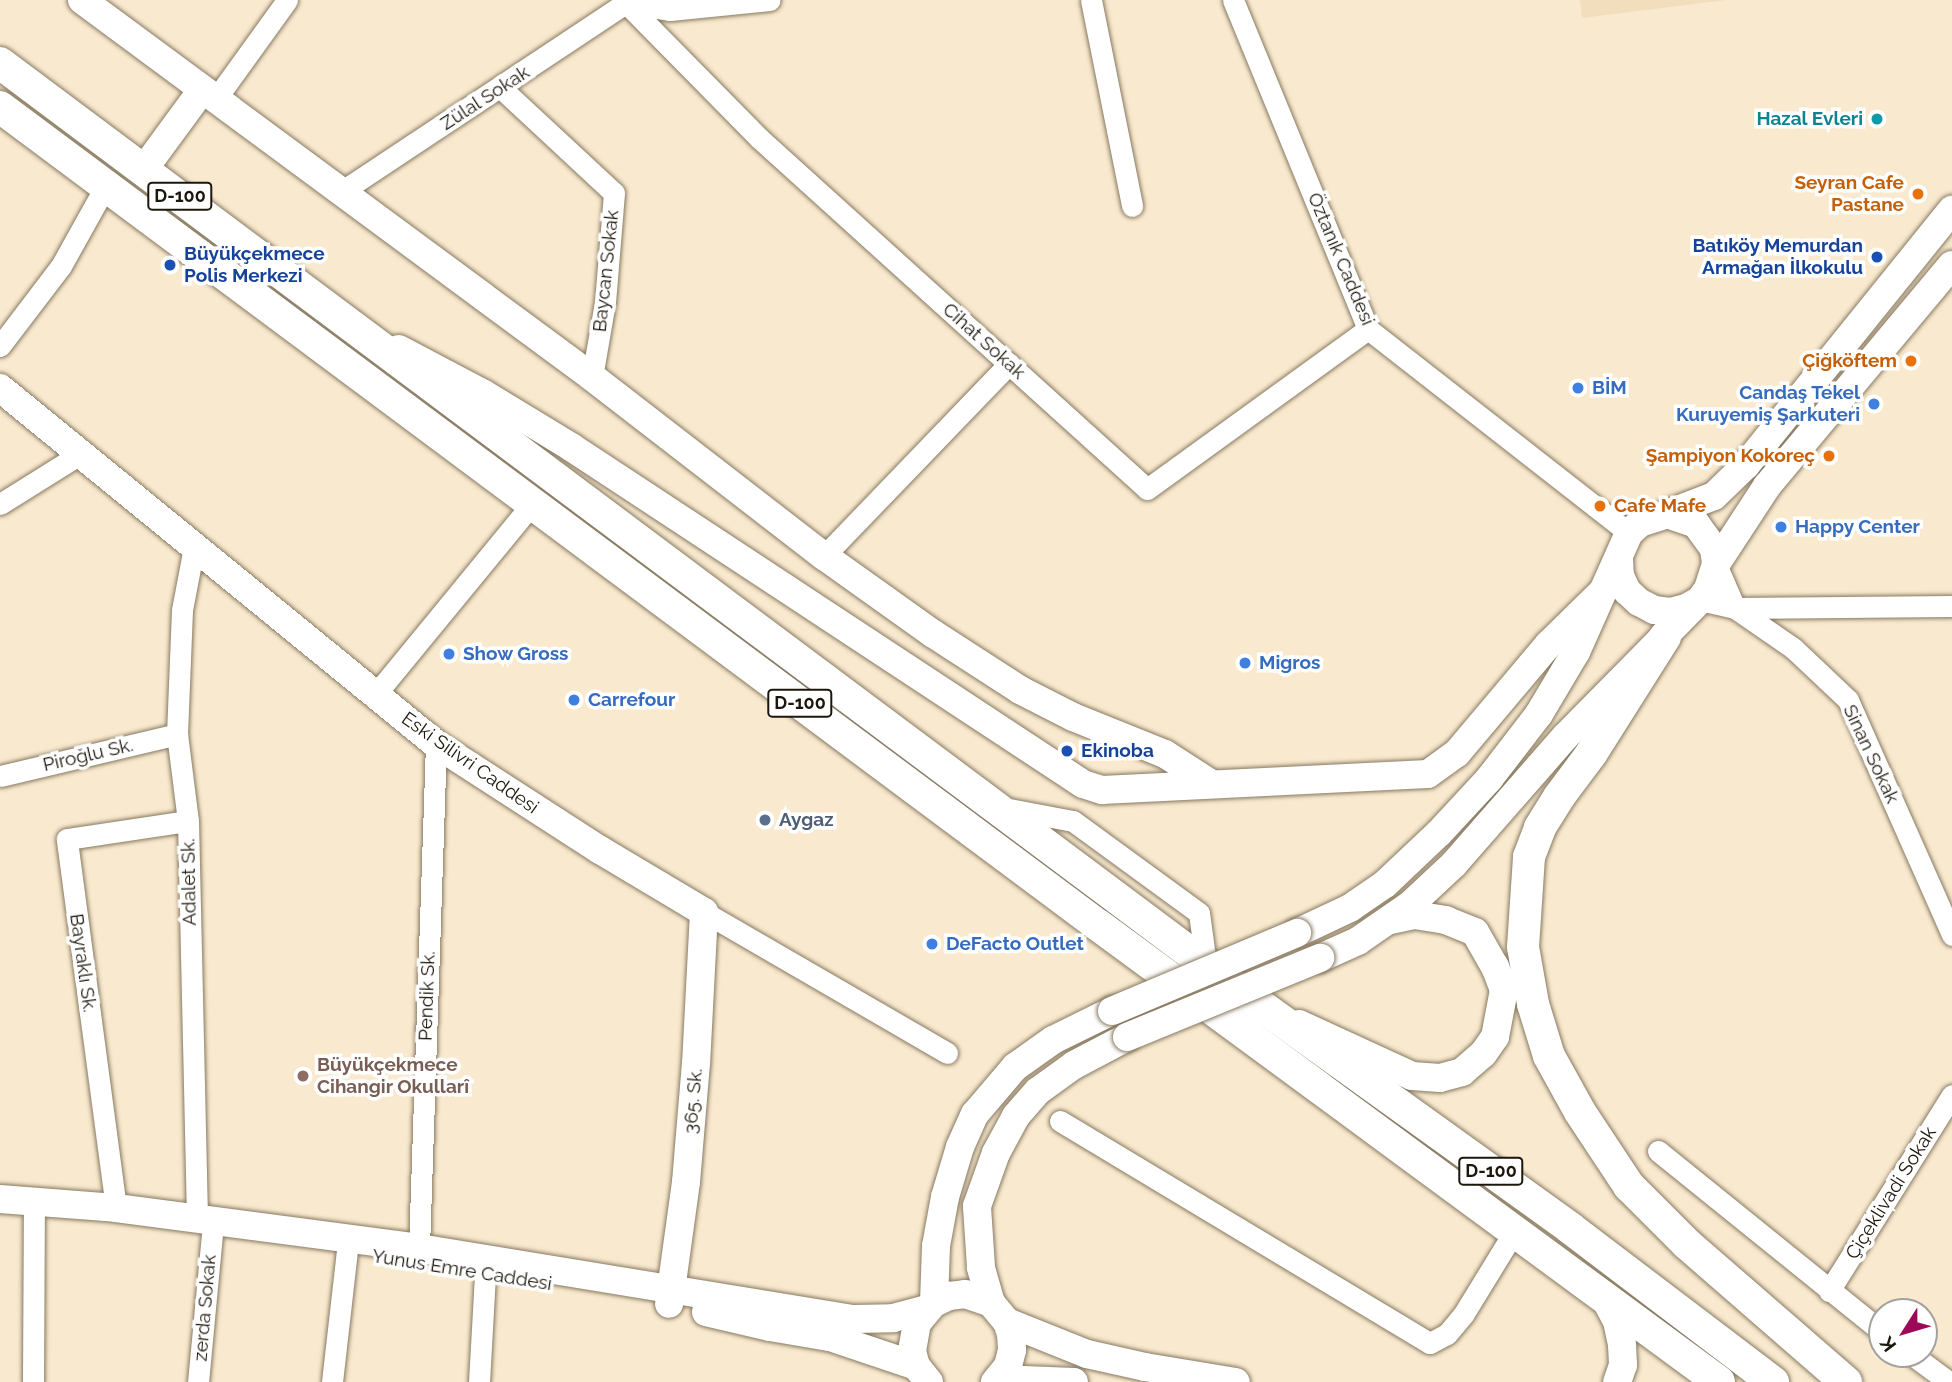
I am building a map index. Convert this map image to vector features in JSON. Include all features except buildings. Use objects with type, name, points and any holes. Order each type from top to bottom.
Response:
[{"type":"highway","name":"D-100","points":[[0,63],[360,329],[1267,1010],[1559,1220],[1773,1382]]},
{"type":"highway","name":"D-100","points":[[0,107],[532,504],[1720,1382]]},
{"type":"highway","points":[[1665,637],[1591,754],[1559,797],[1540,828],[1529,857],[1523,947],[1533,1004],[1549,1056],[1580,1112],[1629,1186],[1687,1244],[1846,1382]]},
{"type":"main road","points":[[82,0],[592,377],[824,556],[932,633],[1020,690],[1073,717],[1165,754],[1210,783]]},
{"type":"main road","points":[[144,169],[208,95]]},
{"type":"main road","points":[[922,1376],[912,1337],[930,1306],[936,1246],[945,1197],[960,1147],[975,1114],[1015,1067],[1053,1040],[1112,1011],[1297,933],[1350,908],[1385,884],[1439,834],[1489,779],[1539,714],[1576,652],[1608,586],[1629,533],[1646,520],[1714,496],[1746,465],[1952,210]]},
{"type":"main road","points":[[997,1381],[1008,1366],[1012,1350],[981,1267],[977,1206],[996,1153],[1016,1116],[1038,1091],[1074,1065],[1128,1037],[1358,941],[1410,905],[1454,864],[1565,737],[1700,600],[1708,590],[1716,564],[1767,486],[1952,265]]},
{"type":"main road","points":[[360,329],[484,394],[571,447],[1083,784],[1102,790],[1428,774],[1457,753],[1548,645],[1608,586]]},
{"type":"main road","name":"Eski Silivri Caddesi","points":[[0,388],[436,744],[600,850],[704,912]]},
{"type":"main road","points":[[1667,514],[1696,524],[1710,542],[1716,564]]},
{"type":"main road","points":[[1619,559],[1620,576],[1627,591],[1639,603],[1654,610],[1670,612],[1686,608],[1700,600]]},
{"type":"main road","name":"365. Sk.","points":[[670,1296],[693,1103],[704,912]]},
{"type":"main road","points":[[1267,1010],[1412,1076],[1440,1078],[1462,1072],[1483,1054],[1495,1037],[1504,990],[1495,967],[1475,932],[1446,920],[1414,915],[1388,921]]},
{"type":"main road","points":[[0,1199],[116,1208],[205,1226],[418,1248],[670,1296],[854,1320],[893,1318],[930,1306],[949,1296],[965,1294],[999,1313],[1087,1353],[1144,1367],[1236,1382]]},
{"type":"main road","name":"Yunus Emre Caddesi","points":[[0,1214],[205,1226],[485,1275],[670,1296],[770,1328],[830,1337],[922,1376]]},
{"type":"main road","points":[[1603,1295],[1617,1321],[1622,1345],[1623,1364],[1617,1382]]},
{"type":"main road","points":[[997,1381],[1074,1382]]},
{"type":"street","points":[[208,95],[287,0]]},
{"type":"street","points":[[626,1],[670,10],[769,0]]},
{"type":"street","points":[[1091,0],[1132,206]]},
{"type":"street","name":"Öztanık Caddesi","points":[[1233,0],[1368,329],[1629,533]]},
{"type":"street","name":"Zülal Sokak","points":[[341,192],[501,88],[626,1]]},
{"type":"street","name":"Cihat Sokak","points":[[626,1],[729,110],[1147,489],[1368,329]]},
{"type":"street","name":"Baycan Sokak","points":[[501,88],[614,193],[605,302],[592,377]]},
{"type":"street","points":[[0,346],[61,266],[106,185]]},
{"type":"street","points":[[1922,299],[1952,284]]},
{"type":"street","points":[[824,556],[1009,364]]},
{"type":"street","points":[[0,504],[80,454]]},
{"type":"street","points":[[375,695],[532,504]]},
{"type":"street","name":"Adalet Sk.","points":[[194,547],[182,610],[177,734],[188,821],[205,1226]]},
{"type":"street","points":[[1716,564],[1735,608],[1952,606]]},
{"type":"street","name":"Sinan Sokak","points":[[1700,600],[1735,608],[1793,648],[1848,700],[1952,935]]},
{"type":"street","name":"Piroğlu Sk.","points":[[0,776],[177,734]]},
{"type":"street","name":"Pendik Sk.","points":[[418,1248],[436,744]]},
{"type":"street","name":"Bayraklı Sk.","points":[[116,1208],[66,839],[188,821]]},
{"type":"street","name":"Eski Silivri Caddesi","points":[[704,912],[947,1053]]},
{"type":"street","name":"Çiçeklivadi Sokak","points":[[1829,1291],[1952,1095]]},
{"type":"street","points":[[1060,1121],[1430,1343],[1447,1334],[1463,1315],[1515,1230]]},
{"type":"street","points":[[1658,1151],[1868,1321]]},
{"type":"street","points":[[33,1382],[34,1214]]},
{"type":"street","name":"zerda Sokak","points":[[198,1382],[205,1226]]},
{"type":"street","points":[[332,1382],[347,1251]]},
{"type":"street","points":[[479,1382],[485,1275]]},
{"type":"street","points":[[1930,1368],[1949,1382]]},
{"type":"shaded area","points":[[1580,0],[1727,0],[1582,18]]},
{"type":"place","name":"Hazal Evleri","points":[[1877,119]]},
{"type":"place","name":"Seyran Cafe Pastane","points":[[1918,194]]},
{"type":"place","name":"Batıköy Memurdan Armağan İlkokulu","points":[[1877,257]]},
{"type":"place","name":"Büyükçekmece Polis Merkezi","points":[[170,265]]},
{"type":"place","name":"Çiğköftem","points":[[1911,361]]},
{"type":"place","name":"BİM","points":[[1578,388]]},
{"type":"place","name":"Candaş Tekel Kuruyemiş Şarkuteri","points":[[1874,404]]},
{"type":"place","name":"Şampiyon Kokoreç","points":[[1829,456]]},
{"type":"place","name":"Cafe Mafe","points":[[1600,506]]},
{"type":"place","name":"Happy Center","points":[[1781,527]]},
{"type":"place","name":"Show Gross","points":[[449,654]]},
{"type":"place","name":"Migros","points":[[1245,663]]},
{"type":"place","name":"Carrefour","points":[[574,700]]},
{"type":"place","name":"Ekinoba","points":[[1067,751]]},
{"type":"place","name":"Aygaz","points":[[765,820]]},
{"type":"place","name":"DeFacto Outlet","points":[[932,944]]},
{"type":"place","name":"Büyükçekmece Cihangir Okullarî","points":[[303,1076]]}]
